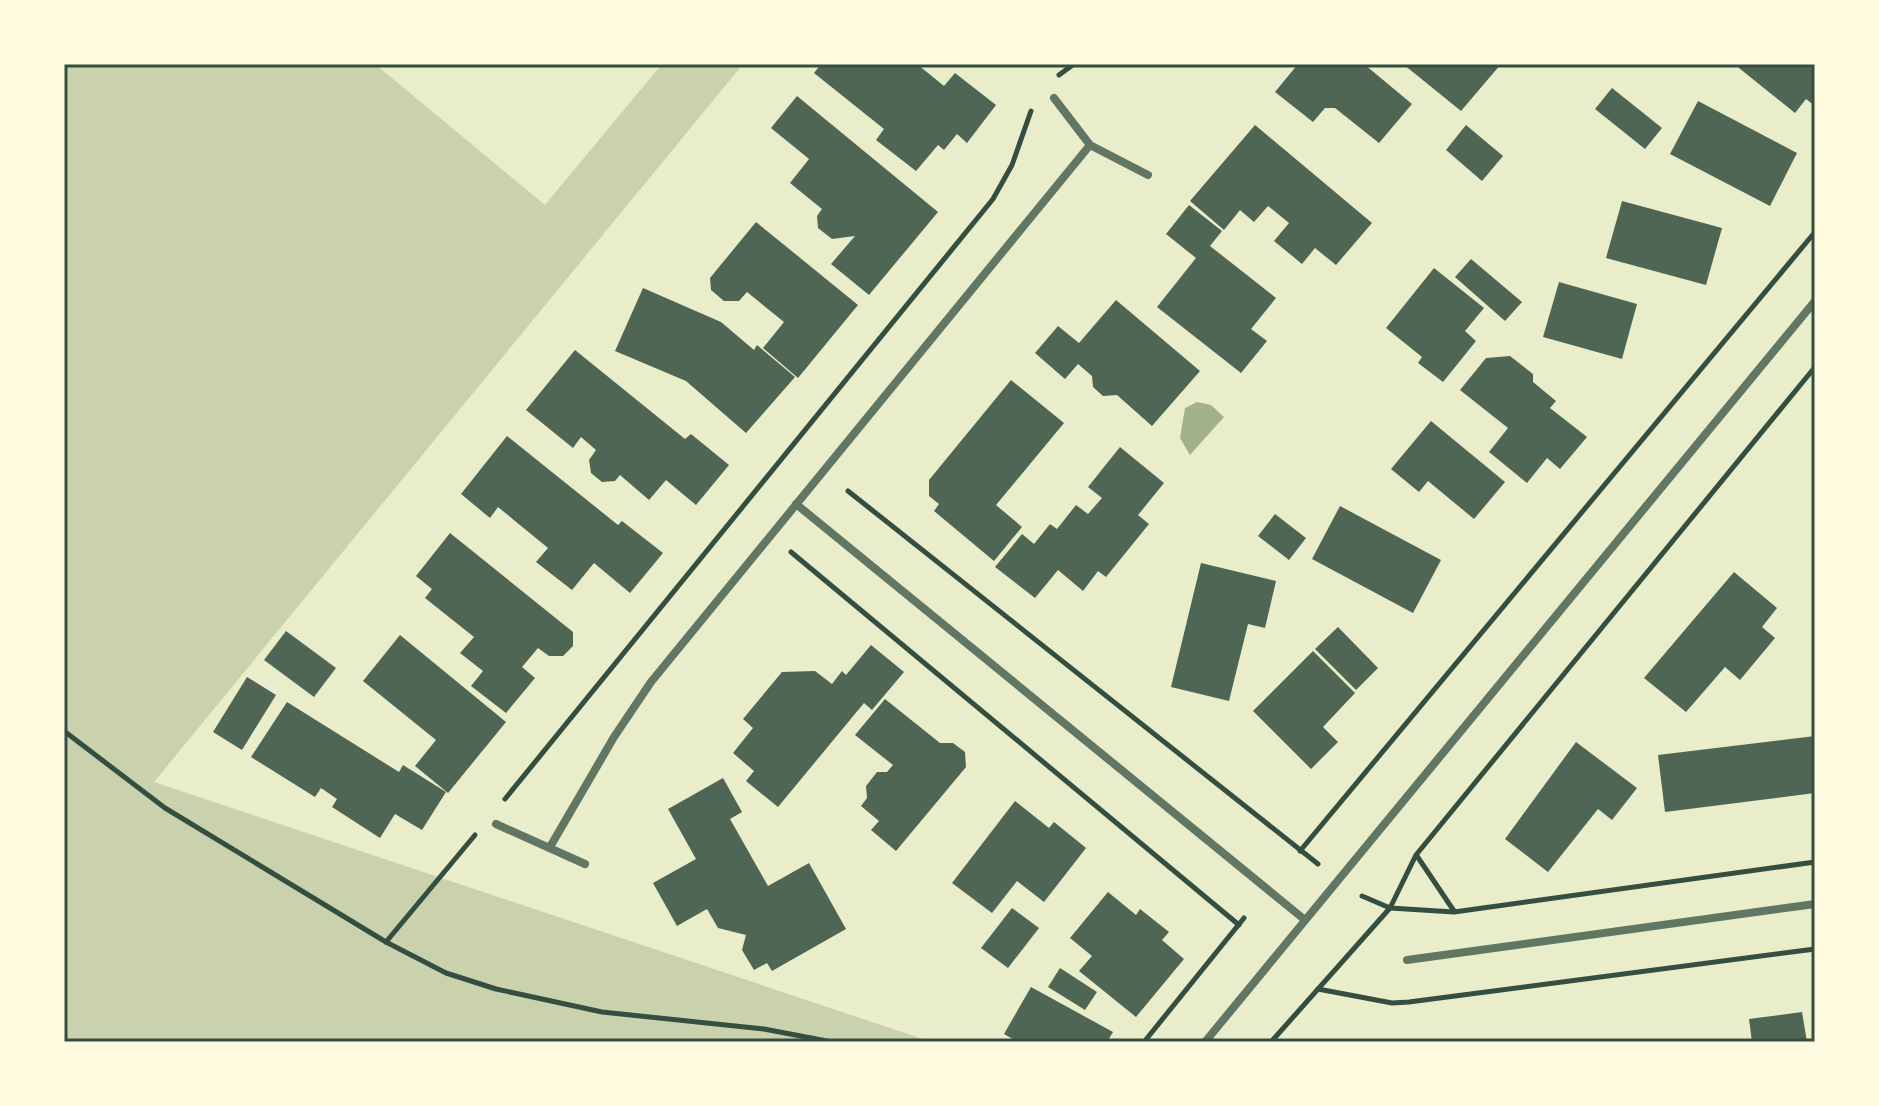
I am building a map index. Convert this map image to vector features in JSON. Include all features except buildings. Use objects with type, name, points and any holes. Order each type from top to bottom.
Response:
[{"type":"street","points":[[1054,98],[1090,145],[1148,175]]},
{"type":"street","points":[[550,847],[631,710],[1090,145]]},
{"type":"street","points":[[1205,1042],[1815,301]]},
{"type":"street","points":[[796,504],[1305,920]]},
{"type":"street","points":[[496,824],[585,864]]},
{"type":"street","points":[[1407,960],[1815,904]]},
{"type":"path","points":[[1054,79],[1074,64]]},
{"type":"path","points":[[501,804],[993,199],[1012,165],[1036,100]]},
{"type":"path","points":[[1300,851],[1815,232]]},
{"type":"path","points":[[1271,1042],[1390,908],[1416,855],[1815,367]]},
{"type":"path","points":[[848,491],[1318,864]]},
{"type":"path","points":[[791,552],[1239,925]]},
{"type":"path","points":[[64,731],[165,808],[386,942],[446,973],[554,1003],[764,1029],[832,1042]]},
{"type":"path","points":[[386,942],[479,830]]},
{"type":"path","points":[[1416,855],[1454,912]]},
{"type":"path","points":[[1362,896],[1390,908],[1454,912],[1815,862]]},
{"type":"path","points":[[1144,1042],[1244,918]]},
{"type":"path","points":[[1317,989],[1392,1003],[1409,1002],[1815,949]]},
{"type":"shaded area","points":[[64,64],[375,64],[545,205],[662,64],[743,64],[154,782],[932,1042],[64,1042]]},
{"type":"shaded area","points":[[1197,402],[1211,405],[1224,417],[1190,455],[1180,438],[1185,408]]}]
